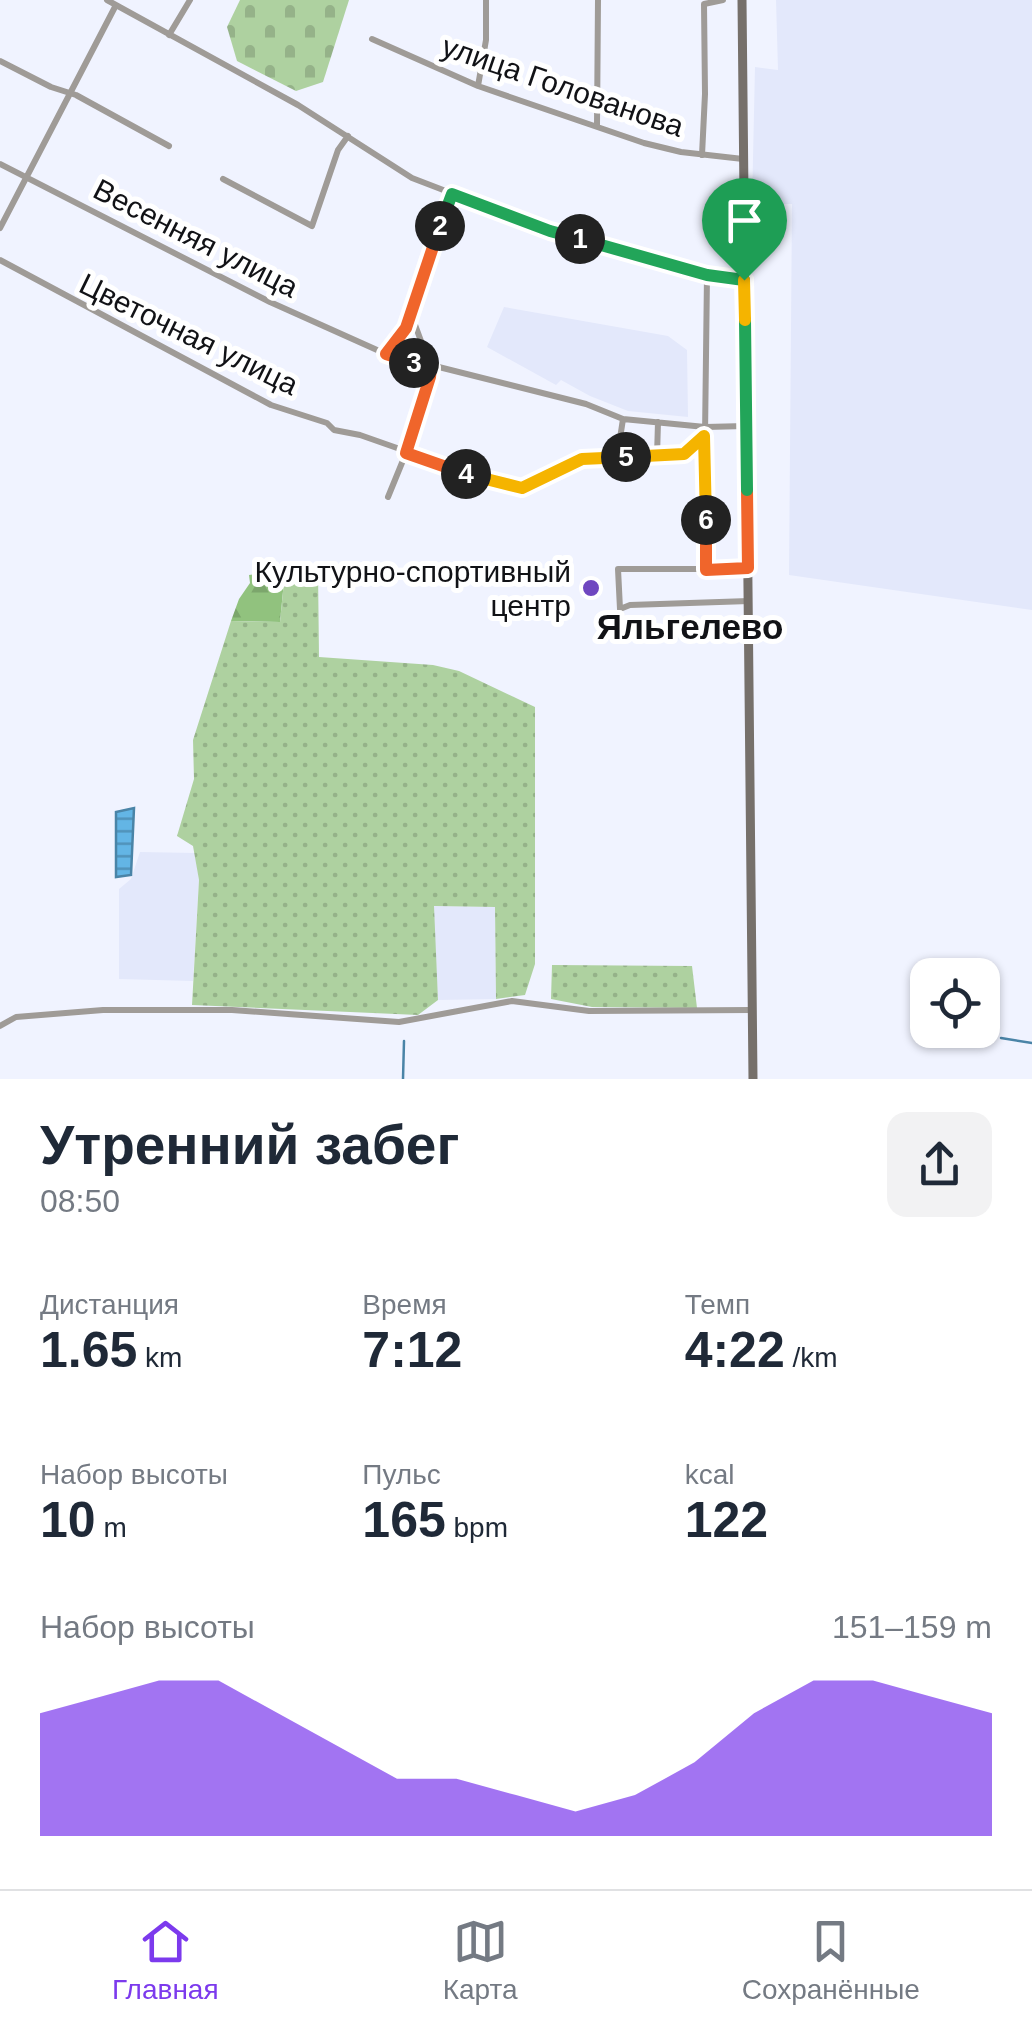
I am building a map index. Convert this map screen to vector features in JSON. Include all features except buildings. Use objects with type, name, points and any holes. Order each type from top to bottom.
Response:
[{"type":"main road","points":[[742,0],[753,1079]]},
{"type":"street","points":[[106,0],[348,136],[387,164],[452,194],[550,231],[707,275],[744,280]]},
{"type":"street","points":[[169,35],[190,0]]},
{"type":"street","points":[[478,86],[486,40],[486,0]]},
{"type":"street","points":[[597,125],[598,0]]},
{"type":"street","points":[[702,155],[704,4],[724,0]]},
{"type":"street","points":[[0,228],[116,5]]},
{"type":"street","name":"улица Голованова","points":[[372,39],[478,86],[644,143],[743,159]]},
{"type":"street","points":[[0,61],[169,146]]},
{"type":"street","points":[[222,178],[312,226],[338,150],[348,136]]},
{"type":"street","name":"Весенняя улица","points":[[0,164],[270,302],[386,354],[586,404],[624,418],[705,431],[746,426]]},
{"type":"street","points":[[386,354],[406,328],[452,194]]},
{"type":"street","name":"Цветочная улица","points":[[0,260],[42,286],[271,404],[327,423],[334,430],[360,435],[508,488],[522,488],[582,459],[617,458]]},
{"type":"street","points":[[706,570],[707,275]]},
{"type":"street","points":[[388,497],[406,453],[431,368],[411,312]]},
{"type":"street","points":[[624,418],[617,458],[684,454],[705,431]]},
{"type":"street","points":[[656,456],[658,422]]},
{"type":"street","points":[[748,568],[618,569],[620,608],[748,601]]},
{"type":"street","points":[[0,1026],[16,1018],[103,1010],[232,1010],[399,1022],[512,1001],[590,1011],[752,1010]]},
{"type":"shaded area","points":[[776,0],[1032,0],[1032,610],[789,575],[792,204],[752,204],[755,67],[778,70]]},
{"type":"shaded area","points":[[504,307],[668,336],[687,350],[688,417],[628,411],[561,380],[556,385],[487,347]]},
{"type":"shaded area","points":[[140,852],[195,853],[199,880],[193,981],[119,979],[119,889],[131,879]]},
{"type":"shaded area","points":[[433,906],[495,907],[496,999],[438,1000]]},
{"type":"green space","points":[[240,0],[349,0],[323,82],[296,91],[237,61],[227,27]]},
{"type":"green space","points":[[318,570],[319,657],[433,665],[459,671],[535,707],[535,964],[525,995],[496,999],[495,907],[434,906],[438,1000],[418,1015],[192,1005],[199,880],[193,846],[177,836],[194,779],[193,740],[231,621],[280,622],[285,571]]},
{"type":"green space","points":[[285,571],[280,622],[231,621],[250,583],[249,575]]},
{"type":"green space","points":[[552,965],[692,966],[697,1008],[592,1007],[551,999]]},
{"type":"water","points":[[134,808],[131,875],[116,877],[116,812]]},
{"type":"waterway","points":[[1001,1038],[1032,1043]]},
{"type":"waterway","points":[[403,1079],[404,1041]]},
{"type":"place","name":"Культурно-спортивный центр","points":[[591,588]]},
{"type":"district","name":"Яльгелево","points":[[690,626]]},
{"type":"route","points":[[452,194],[550,231],[707,275],[744,280],[748,568],[706,570],[704,436],[684,454],[582,459],[522,488],[487,482],[406,453],[431,368],[386,354],[406,328],[452,194]]}]
